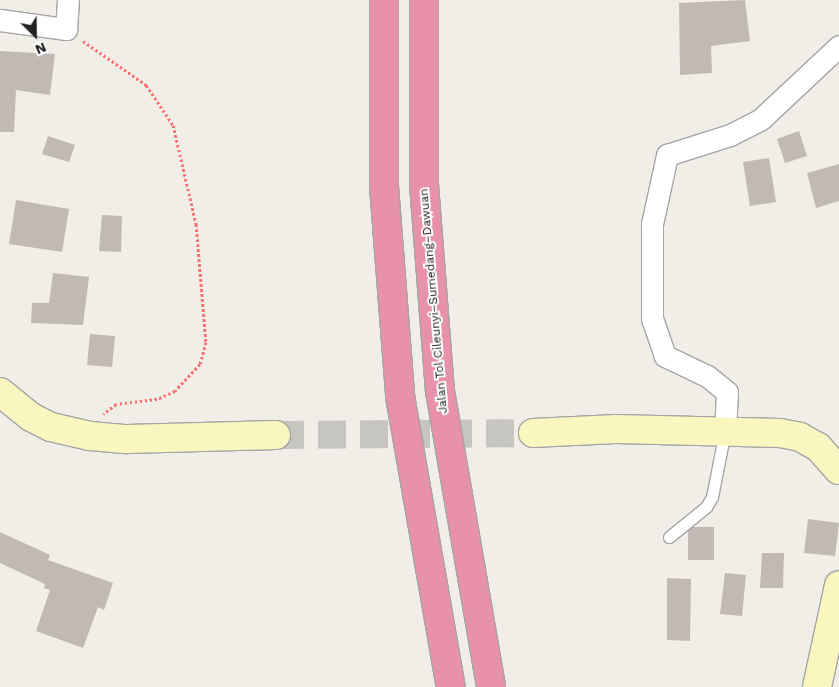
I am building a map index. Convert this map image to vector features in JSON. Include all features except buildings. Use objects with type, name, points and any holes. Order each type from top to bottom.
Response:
[{"type":"highway","points":[[384,0],[384,186],[400,396],[451,687]]},
{"type":"highway","name":"Jalan Tol Cileunyi–Sumedang–Dawuan","points":[[424,0],[424,184],[440,391],[492,687]]},
{"type":"main road","points":[[0,392],[31,417],[51,426],[90,436],[127,439],[276,435]]},
{"type":"main road","points":[[533,433],[616,429],[725,431],[800,437],[818,447],[839,470]]},
{"type":"main road","points":[[817,687],[839,585]]},
{"type":"street","points":[[0,20],[66,29],[68,0]]},
{"type":"street","points":[[725,431],[727,392],[707,376],[665,356],[652,319],[652,224],[667,155],[751,125],[836,56]]},
{"type":"lane","points":[[669,536],[706,507],[712,497],[725,431]]},
{"type":"path","points":[[66,29],[146,85],[173,124],[196,224],[206,342],[200,364],[175,392],[157,399],[116,404],[105,410],[90,436]]},
{"type":"tunnel","points":[[276,435],[533,433]]}]
